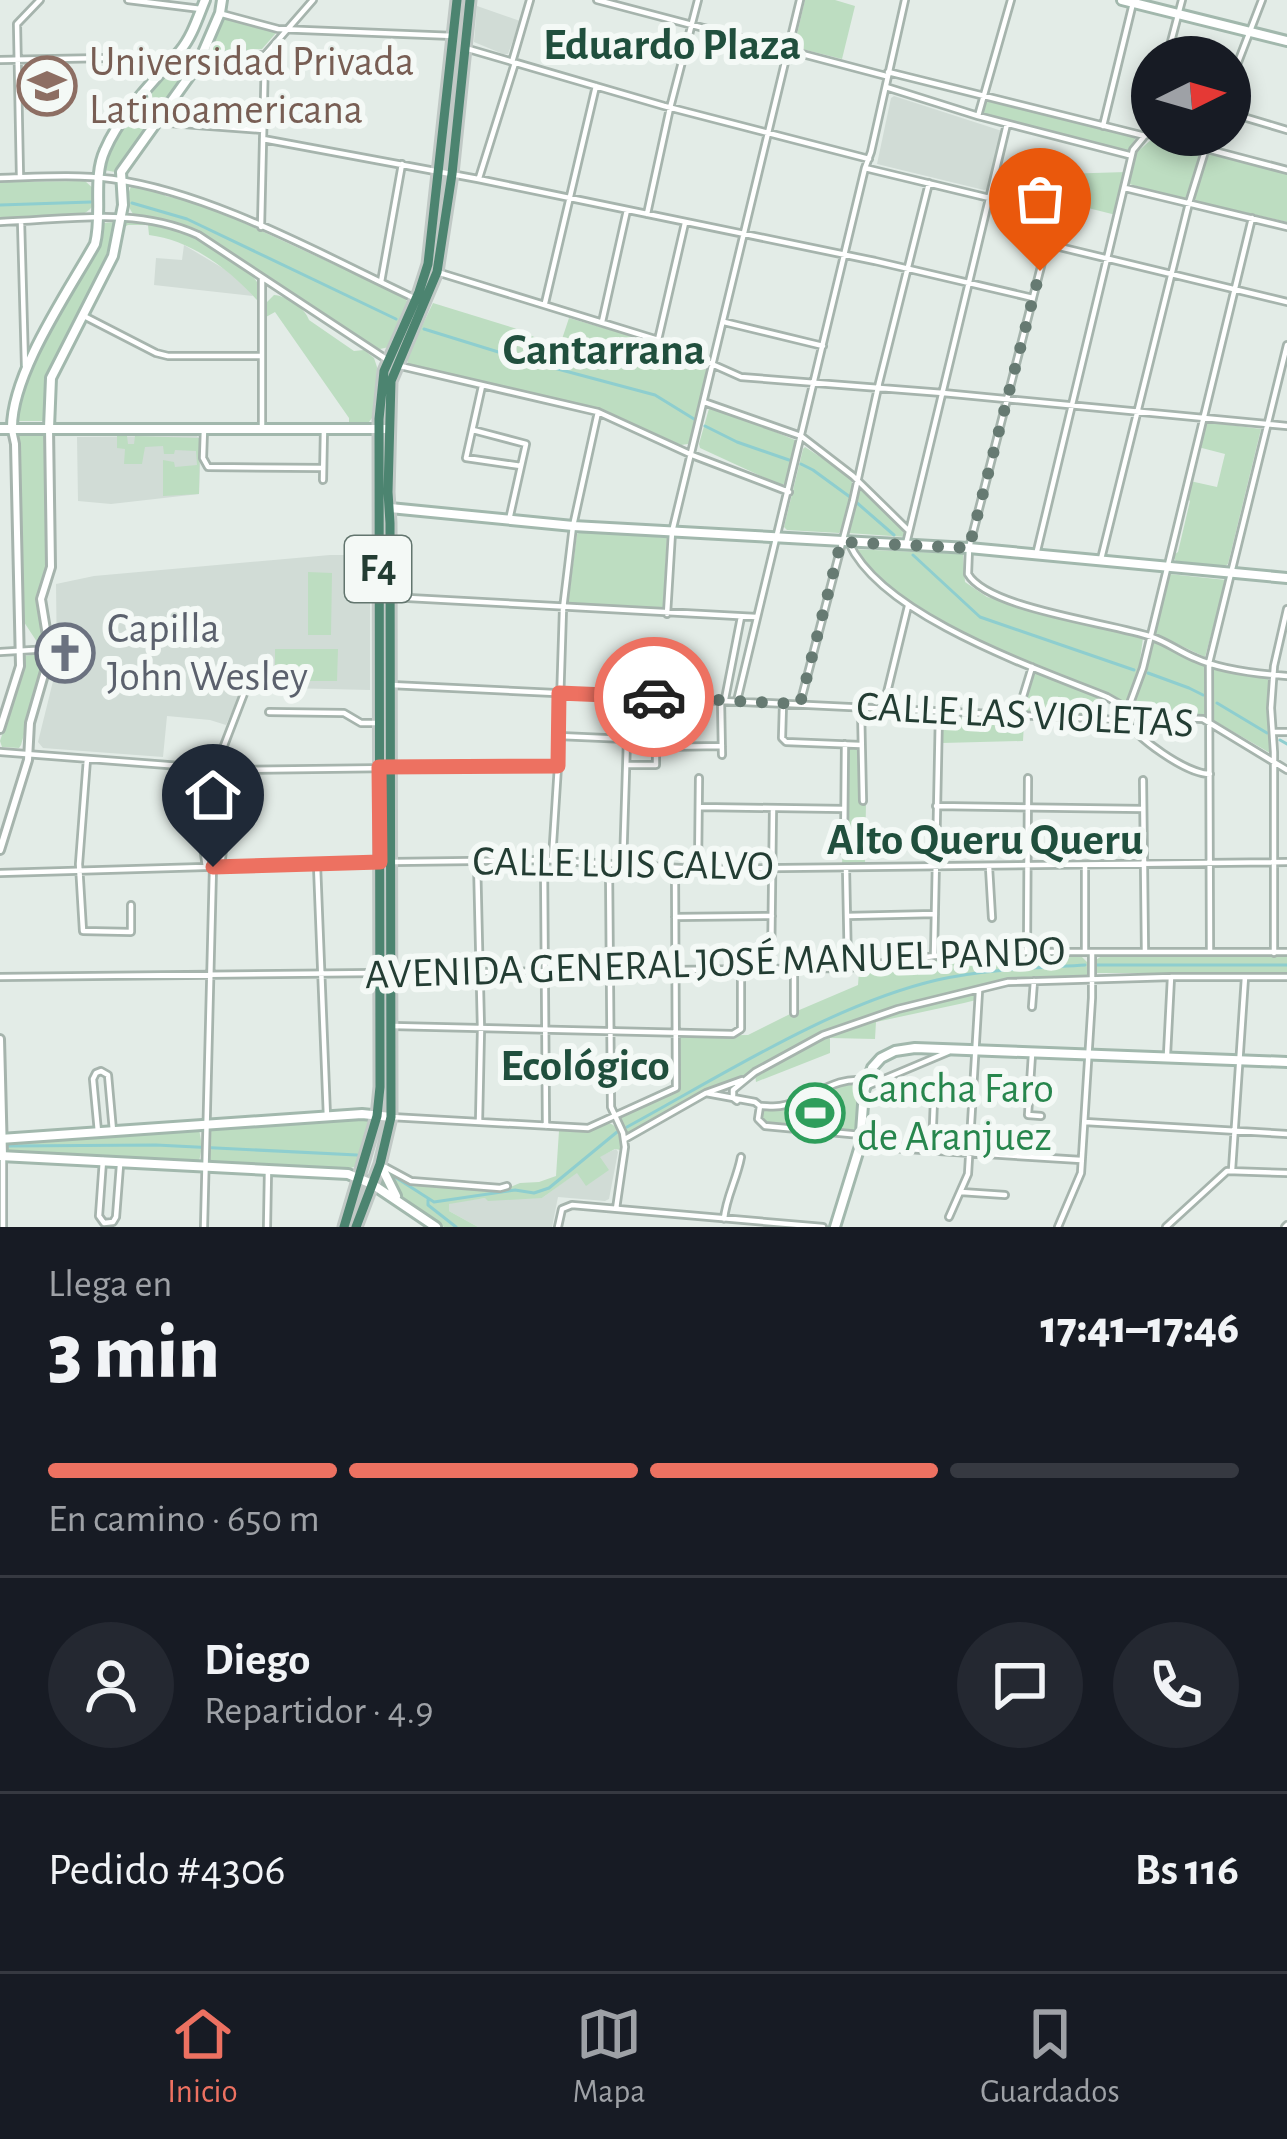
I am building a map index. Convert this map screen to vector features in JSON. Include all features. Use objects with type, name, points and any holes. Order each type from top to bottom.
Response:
[{"type":"highway","name":"F4","points":[[385,767],[379,723],[384,428],[392,363],[437,272],[457,0]]},
{"type":"highway","name":"F4","points":[[421,302],[446,172],[470,0]]},
{"type":"highway","name":"F4","points":[[344,1227],[376,1115],[387,973],[390,508],[384,428]]},
{"type":"highway","name":"F4","points":[[356,1227],[380,1164],[391,1117],[393,1026],[387,973]]},
{"type":"main road","points":[[49,428],[51,378],[112,256],[123,200],[120,180],[201,57],[222,0]]},
{"type":"main road","points":[[1128,1],[1287,41]]},
{"type":"main road","points":[[12,429],[13,408],[25,374],[94,244],[103,153],[116,129],[183,47],[203,4]]},
{"type":"main road","points":[[0,429],[384,428]]},
{"type":"main road","points":[[390,508],[573,526],[969,548],[1287,578]]},
{"type":"main road","points":[[836,1227],[860,1140],[866,1084],[881,1058],[895,1052],[916,1048],[1287,1062]]},
{"type":"main road","points":[[2,1139],[327,1117],[391,1117]]},
{"type":"main road","points":[[2,1156],[348,1174],[372,1184],[436,1227]]},
{"type":"main road","points":[[380,1164],[401,1202]]},
{"type":"street","points":[[20,178],[17,24],[39,0]]},
{"type":"street","points":[[128,0],[203,4]]},
{"type":"street","points":[[261,227],[265,56],[314,0]]},
{"type":"street","points":[[478,178],[530,0]]},
{"type":"street","points":[[597,0],[1131,132]]},
{"type":"street","points":[[646,214],[698,0]]},
{"type":"street","points":[[667,614],[672,532],[800,0]]},
{"type":"street","points":[[737,700],[905,0]]},
{"type":"street","points":[[978,116],[1011,0]]},
{"type":"street","points":[[1172,36],[1182,0]]},
{"type":"street","points":[[1248,36],[1262,0]]},
{"type":"street","points":[[1102,126],[1128,1]]},
{"type":"street","points":[[220,13],[286,29],[454,36]]},
{"type":"street","points":[[465,48],[869,159]]},
{"type":"street","points":[[0,60],[265,56]]},
{"type":"street","points":[[544,305],[596,86]]},
{"type":"street","points":[[886,87],[1131,156]]},
{"type":"street","points":[[1251,119],[1287,130]]},
{"type":"street","points":[[157,122],[263,130]]},
{"type":"street","points":[[906,544],[1007,124]]},
{"type":"street","points":[[263,139],[478,178],[1033,298]]},
{"type":"street","points":[[1036,555],[1132,156]]},
{"type":"street","points":[[1101,560],[1203,156]]},
{"type":"street","points":[[1238,156],[1287,170]]},
{"type":"street","points":[[381,282],[402,164]]},
{"type":"street","points":[[865,168],[1053,214]]},
{"type":"street","points":[[0,178],[120,180],[208,205],[421,302]]},
{"type":"street","points":[[800,704],[845,542],[928,183]]},
{"type":"street","points":[[1125,188],[1287,227]]},
{"type":"street","points":[[1059,196],[969,548],[968,574],[990,592],[1057,614],[1149,636],[1208,662],[1287,676]]},
{"type":"street","points":[[602,323],[627,211]]},
{"type":"street","points":[[0,222],[119,216],[178,226],[392,363],[598,412],[789,492]]},
{"type":"street","points":[[1210,774],[1192,772],[1135,732],[1126,717],[1143,668],[1252,218]]},
{"type":"street","points":[[21,221],[25,374]]},
{"type":"street","points":[[658,340],[685,223]]},
{"type":"street","points":[[1046,244],[1287,302]]},
{"type":"street","points":[[437,272],[658,340],[741,377],[1287,426]]},
{"type":"street","points":[[262,278],[262,429]]},
{"type":"street","points":[[82,315],[155,353],[261,356]]},
{"type":"street","points":[[724,322],[823,346]]},
{"type":"street","points":[[1210,952],[1208,662],[1287,345]]},
{"type":"street","points":[[482,386],[466,458],[521,466]]},
{"type":"street","points":[[704,402],[801,436],[858,481],[908,530]]},
{"type":"street","points":[[546,1126],[544,972],[558,766],[562,609],[573,526],[598,412]]},
{"type":"street","points":[[0,850],[28,754],[30,723],[50,649],[41,605],[50,567],[49,428]]},
{"type":"street","points":[[323,480],[324,428]]},
{"type":"street","points":[[0,729],[19,671],[20,652],[12,429]]},
{"type":"street","points":[[203,429],[203,458],[208,467],[323,468]]},
{"type":"street","points":[[473,430],[526,444],[509,520]]},
{"type":"street","points":[[845,542],[908,606],[968,639],[1128,709]]},
{"type":"street","points":[[390,597],[756,617]]},
{"type":"street","points":[[883,709],[908,606]]},
{"type":"street","points":[[1274,952],[1274,732],[1270,708],[1287,609]]},
{"type":"street","points":[[722,755],[723,700],[741,617]]},
{"type":"street","points":[[0,652],[50,649]]},
{"type":"street","points":[[1017,716],[1032,667]]},
{"type":"street","name":"CALLE LAS VIOLETAS","points":[[390,685],[1017,716],[1203,719],[1287,770]]},
{"type":"street","points":[[215,769],[244,691]]},
{"type":"street","points":[[783,704],[782,738],[786,742],[860,745]]},
{"type":"street","points":[[861,708],[863,801]]},
{"type":"street","points":[[268,712],[344,713],[361,723],[379,723]]},
{"type":"street","points":[[934,956],[939,712]]},
{"type":"street","points":[[1274,732],[1287,732]]},
{"type":"street","points":[[559,736],[628,739],[623,866]]},
{"type":"street","points":[[627,765],[656,765],[656,736]]},
{"type":"street","points":[[844,744],[844,850]]},
{"type":"street","points":[[656,747],[722,746]]},
{"type":"street","points":[[0,752],[232,770],[558,766]]},
{"type":"street","points":[[87,759],[80,871],[83,931],[131,932],[130,905]]},
{"type":"street","points":[[191,767],[213,867]]},
{"type":"street","points":[[204,1227],[213,867],[232,770]]},
{"type":"street","points":[[698,869],[699,778]]},
{"type":"street","points":[[1027,952],[1028,778]]},
{"type":"street","points":[[1143,780],[1145,952]]},
{"type":"street","points":[[936,806],[1144,809]]},
{"type":"street","points":[[699,807],[844,809]]},
{"type":"street","points":[[771,969],[773,808]]},
{"type":"street","points":[[478,860],[479,1122]]},
{"type":"street","name":"CALLE LUIS CALVO","points":[[0,873],[478,860],[698,869],[1287,862]]},
{"type":"street","points":[[316,863],[327,1117]]},
{"type":"street","points":[[609,864],[611,1107],[625,1139],[616,1210]]},
{"type":"street","points":[[1058,1227],[1081,1173],[1085,1122],[1092,978],[1085,866]]},
{"type":"street","points":[[989,867],[992,918]]},
{"type":"street","points":[[391,1117],[588,1127],[676,1088],[675,868]]},
{"type":"street","points":[[846,868],[848,968]]},
{"type":"street","points":[[847,916],[934,914]]},
{"type":"street","points":[[675,917],[772,916]]},
{"type":"street","name":"AVENIDA GENERAL JOSÉ MANUEL PANDO","points":[[0,977],[848,968],[934,956],[1027,952],[1287,952]]},
{"type":"street","points":[[794,969],[794,1013]]},
{"type":"street","points":[[393,1026],[733,1034],[741,1024],[741,970]]},
{"type":"street","points":[[1167,1057],[1171,977]]},
{"type":"street","points":[[1232,1170],[1245,977]]},
{"type":"street","points":[[625,1139],[823,1035],[898,1009],[1008,982],[1287,977]]},
{"type":"street","points":[[1032,1007],[1034,981]]},
{"type":"street","points":[[949,1217],[968,1174],[979,991]]},
{"type":"street","points":[[0,1039],[3,1227]]},
{"type":"street","points":[[706,1094],[782,1106],[850,1079],[866,1084],[953,1049]]},
{"type":"street","points":[[1032,1054],[1028,1115],[1042,1116]]},
{"type":"street","points":[[98,1132],[93,1078],[101,1071],[108,1075],[113,1131]]},
{"type":"street","points":[[737,1101],[733,1090],[744,1079]]},
{"type":"street","points":[[932,1150],[934,1100]]},
{"type":"street","points":[[760,1106],[758,1119],[765,1126],[932,1150],[1082,1160]]},
{"type":"street","points":[[1085,1122],[1287,1134]]},
{"type":"street","points":[[724,1219],[741,1157]]},
{"type":"street","points":[[103,1160],[99,1216],[107,1224],[116,1217],[120,1161]]},
{"type":"street","points":[[380,1164],[411,1181],[507,1186]]},
{"type":"street","points":[[267,1227],[268,1170]]},
{"type":"street","points":[[1166,1227],[1227,1171],[1287,1173]]},
{"type":"street","points":[[961,1192],[1005,1195]]},
{"type":"street","points":[[558,1227],[567,1206],[823,1227]]},
{"type":"shaded area","points":[[477,6],[520,21],[508,54],[474,42]]},
{"type":"shaded area","name":"Universidad Privada Latinoamericana","points":[[28,65],[70,65],[71,102],[64,109],[25,110],[24,70]]},
{"type":"shaded area","points":[[894,96],[1002,131],[988,189],[877,164]]},
{"type":"shaded area","points":[[1001,169],[1032,176],[1060,174],[1052,208],[999,195]]},
{"type":"shaded area","points":[[184,245],[226,270],[253,296],[154,285],[156,258],[182,260]]},
{"type":"shaded area","points":[[197,436],[201,441],[199,494],[111,504],[78,501],[77,437]]},
{"type":"shaded area","points":[[370,555],[370,690],[243,687],[226,725],[167,716],[163,757],[43,748],[38,742],[57,665],[56,584],[94,576]]},
{"type":"shaded area","points":[[616,1149],[609,1199],[558,1197],[552,1227],[478,1227],[449,1211],[453,1202],[542,1198]]},
{"type":"green space","points":[[805,0],[855,6],[842,59],[794,47]]},
{"type":"green space","points":[[223,18],[276,33],[262,49],[215,52],[209,44]]},
{"type":"green space","points":[[176,61],[190,61],[193,66],[115,172],[104,170],[120,130]]},
{"type":"green space","points":[[985,103],[1131,136],[1131,146],[1128,152],[985,116]]},
{"type":"green space","points":[[1135,156],[1199,156],[1185,199],[1129,184]]},
{"type":"green space","points":[[1206,156],[1225,156],[1287,173],[1287,222],[1196,201]]},
{"type":"green space","points":[[1127,172],[1116,215],[1064,202],[1052,208],[1060,174]]},
{"type":"green space","points":[[137,180],[161,184],[165,196],[205,208],[214,205],[405,297],[409,306],[389,347],[373,347],[189,228],[142,216],[142,222],[172,228],[200,241],[252,275],[257,300],[209,258],[180,243],[149,235],[148,225],[122,228],[133,214],[128,196]]},
{"type":"green space","points":[[85,181],[95,190],[95,199],[79,216],[0,219],[0,182]]},
{"type":"green space","points":[[115,222],[108,257],[46,379],[44,421],[16,421],[28,375],[98,242],[103,223]]},
{"type":"green space","points":[[274,295],[295,303],[309,320],[354,351],[364,350],[374,358],[375,414],[369,422],[349,422],[275,312],[266,317],[267,302]]},
{"type":"green space","points":[[433,303],[514,328],[559,348],[569,318],[655,343],[704,366],[708,373],[693,437],[681,445],[599,408],[409,364],[406,359]]},
{"type":"green space","points":[[710,405],[795,440],[787,483],[780,485],[700,448]]},
{"type":"green space","points":[[1207,422],[1261,429],[1225,566],[1176,561],[1172,556],[1178,552],[1190,481],[1217,487],[1225,454],[1198,447]]},
{"type":"green space","points":[[45,435],[47,570],[38,603],[48,644],[39,645],[22,619],[18,436]]},
{"type":"green space","points":[[117,436],[127,436],[128,444],[134,444],[135,436],[200,438],[199,494],[163,496],[163,460],[174,462],[175,467],[197,465],[196,451],[164,454],[163,446],[145,447],[142,464],[124,464],[125,449],[117,448]]},
{"type":"green space","points":[[805,447],[851,477],[850,506],[839,533],[784,527]]},
{"type":"green space","points":[[862,490],[907,533],[906,537],[848,533]]},
{"type":"green space","points":[[585,530],[667,538],[663,607],[568,603],[577,534]]},
{"type":"green space","points":[[851,549],[963,554],[965,582],[987,597],[1143,638],[1129,701],[957,629],[891,587]]},
{"type":"green space","points":[[308,572],[332,573],[331,635],[308,635]]},
{"type":"green space","points":[[1169,574],[1226,580],[1205,657],[1154,633]]},
{"type":"green space","points":[[1152,641],[1197,663],[1268,677],[1270,753],[1206,716],[1134,713]]},
{"type":"green space","points":[[275,649],[338,649],[337,681],[275,681]]},
{"type":"green space","points":[[44,653],[21,745],[2,747],[25,656]]},
{"type":"green space","points":[[1035,672],[1107,700],[1106,715],[1025,711]]},
{"type":"green space","points":[[945,717],[1021,720],[1023,741],[942,743]]},
{"type":"green space","points":[[850,748],[861,750],[865,865],[842,865]]},
{"type":"green space","points":[[202,772],[228,775],[219,864],[209,859],[197,778]]},
{"type":"green space","points":[[1080,955],[1087,962],[1088,981],[1008,979],[869,1015],[821,1033],[626,1134],[620,1117],[679,1088],[680,1036],[748,1035],[858,985],[859,971],[882,965]]},
{"type":"green space","points":[[1103,955],[1287,955],[1287,973],[1095,973],[1096,960]]},
{"type":"green space","points":[[976,994],[976,1000],[876,1022],[875,1039],[830,1038],[830,1053],[756,1082],[755,1074],[818,1039],[875,1018]]},
{"type":"green space","points":[[853,1081],[860,1085],[857,1131],[768,1124],[761,1117],[762,1109],[780,1109]]},
{"type":"green space","points":[[361,1118],[369,1122],[356,1166],[349,1169],[208,1160],[212,1127]]},
{"type":"green space","points":[[609,1123],[618,1131],[621,1150],[600,1157],[609,1170],[586,1186],[577,1173],[542,1198],[485,1198],[449,1204],[449,1211],[478,1227],[444,1227],[399,1194],[389,1172],[415,1185],[501,1191],[556,1176],[559,1131],[587,1131]]},
{"type":"green space","points":[[199,1129],[199,1162],[8,1152],[6,1146],[9,1142]]},
{"type":"waterway","points":[[0,205],[91,202]]},
{"type":"waterway","points":[[132,203],[187,219],[396,319]]},
{"type":"waterway","points":[[424,329],[655,395],[694,419]]},
{"type":"waterway","points":[[705,426],[789,460]]},
{"type":"waterway","points":[[801,464],[850,497]]},
{"type":"waterway","points":[[856,502],[894,535]]},
{"type":"waterway","points":[[913,555],[980,617],[1134,670]]},
{"type":"waterway","points":[[1148,673],[1203,695]]},
{"type":"waterway","points":[[1217,703],[1267,733]]},
{"type":"waterway","points":[[1280,740],[1287,744]]},
{"type":"waterway","points":[[627,1127],[778,1043],[897,991],[974,973],[1085,965]]},
{"type":"waterway","points":[[1096,965],[1287,965]]},
{"type":"waterway","points":[[395,1177],[434,1202],[515,1190],[534,1193],[549,1188],[617,1132]]},
{"type":"waterway","points":[[8,1146],[156,1145],[357,1155]]},
{"type":"waterway","points":[[428,1200],[456,1227]]},
{"type":"way so far","points":[[654,697],[800,704],[841,542],[969,548],[1040,271]]},
{"type":"place","name":"Universidad Privada Latinoamericana","points":[[47,86]]},
{"type":"place","name":"Capilla John Wesley","points":[[65,653]]},
{"type":"place","name":"Cancha Faro de Aranjuez","points":[[815,1113]]},
{"type":"district","name":"Eduardo Plaza","points":[[672,45]]},
{"type":"district","name":"Cantarrana","points":[[604,350]]},
{"type":"district","name":"Alto Queru Queru","points":[[985,840]]},
{"type":"district","name":"Ecológico","points":[[585,1066]]},
{"type":"route","points":[[213,867],[380,862],[379,767],[558,766],[559,693],[654,697]]}]
